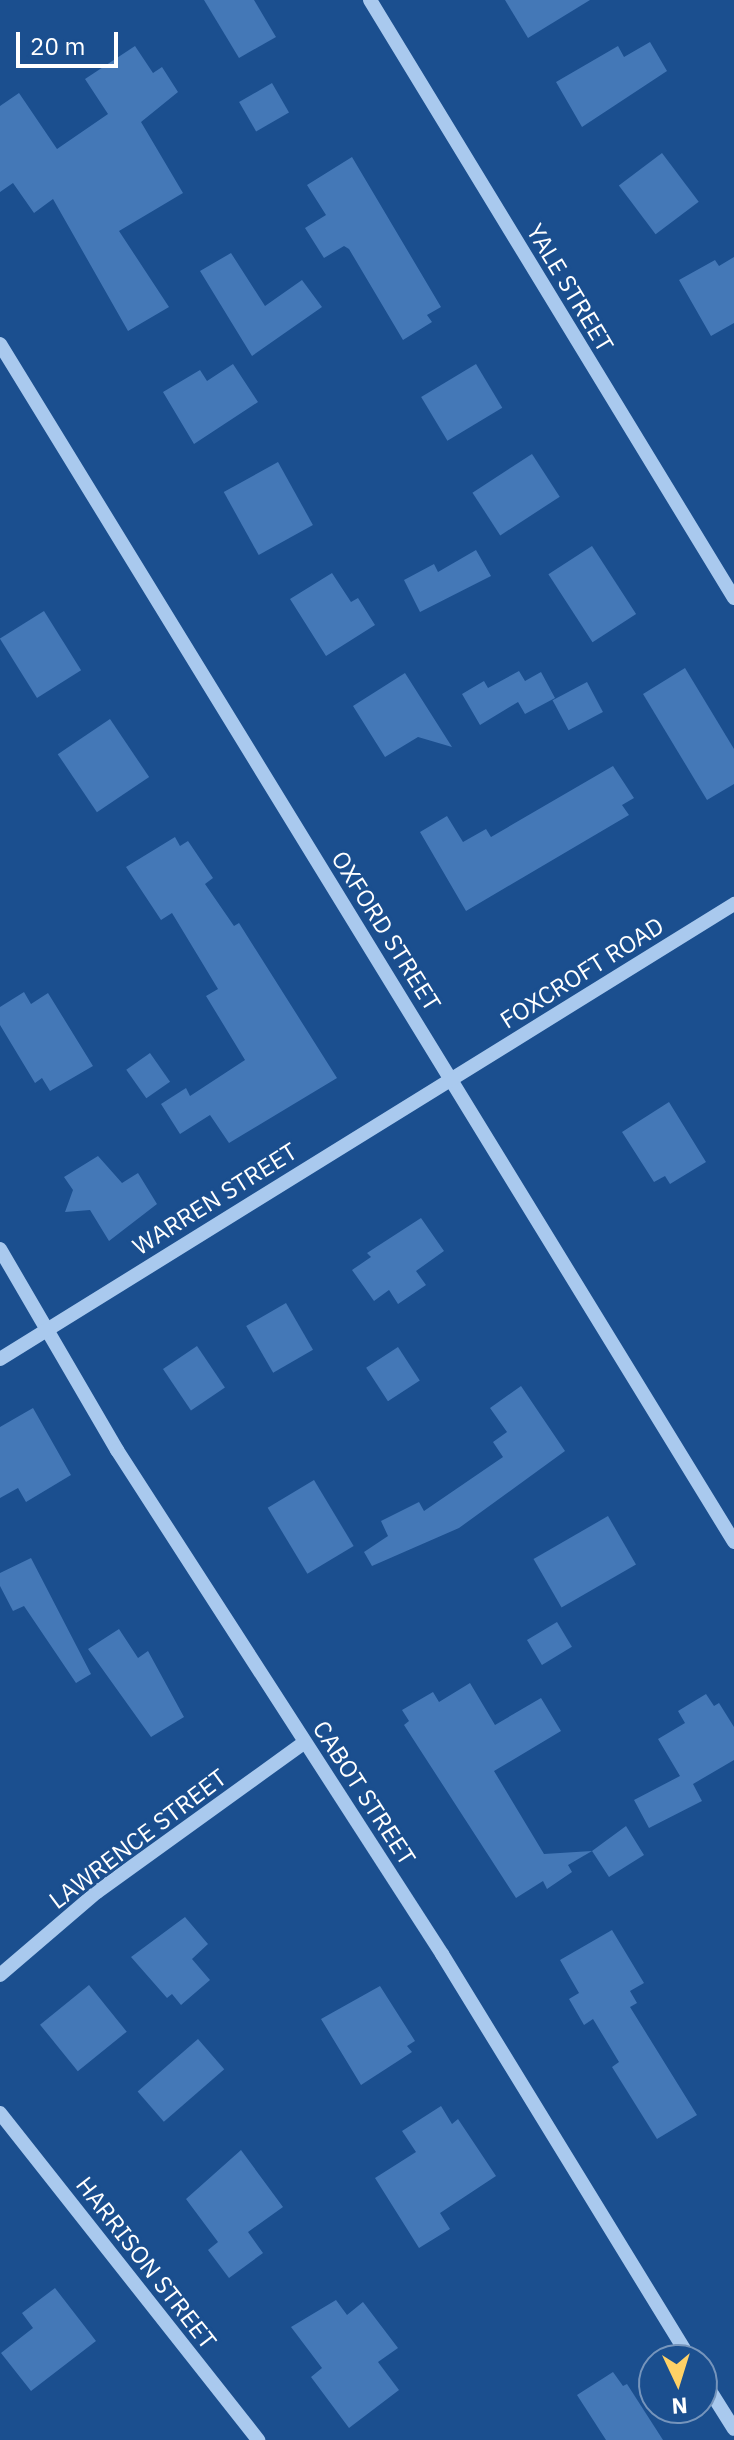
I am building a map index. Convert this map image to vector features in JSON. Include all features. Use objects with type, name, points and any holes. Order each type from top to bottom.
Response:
[{"type":"street","name":"YALE STREET","points":[[370,0],[734,598]]},
{"type":"street","name":"OXFORD STREET","points":[[0,344],[734,1542]]},
{"type":"street","name":"FOXCROFT ROAD","points":[[453,1079],[734,904]]},
{"type":"street","name":"WARREN STREET","points":[[0,1359],[453,1079]]},
{"type":"street","name":"CABOT STREET","points":[[0,1249],[117,1450],[305,1742],[681,2344]]},
{"type":"street","name":"LAWRENCE STREET","points":[[0,1975],[97,1892],[305,1742]]},
{"type":"street","name":"HARRISON STREET","points":[[0,2113],[258,2440]]},
{"type":"street","points":[[718,2404],[734,2429]]},
{"type":"building","points":[[204,0],[254,0],[276,37],[239,58]]},
{"type":"building","points":[[505,0],[590,0],[528,38]]},
{"type":"building","points":[[650,42],[667,71],[582,127],[556,82],[618,46],[624,57]]},
{"type":"building","points":[[135,46],[153,73],[162,67],[178,92],[141,122],[183,193],[119,231],[169,307],[128,331],[53,199],[34,213],[13,183],[0,192],[0,106],[19,93],[57,149],[108,114],[85,79]]},
{"type":"building","points":[[272,83],[289,112],[256,131],[239,102]]},
{"type":"building","points":[[662,153],[699,202],[656,234],[619,185]]},
{"type":"building","points":[[352,157],[441,307],[427,315],[432,322],[403,340],[349,249],[344,246],[324,258],[305,228],[326,215],[307,185]]},
{"type":"building","points":[[231,253],[265,306],[302,280],[322,307],[252,356],[200,271]]},
{"type":"building","points":[[734,257],[734,323],[711,336],[679,280],[715,260],[719,266]]},
{"type":"building","points":[[233,364],[258,402],[194,444],[163,392],[200,370],[207,381]]},
{"type":"building","points":[[476,364],[502,408],[447,441],[421,397]]},
{"type":"building","points":[[532,454],[560,497],[500,535],[472,493]]},
{"type":"building","points":[[278,462],[313,525],[259,555],[224,492]]},
{"type":"building","points":[[592,546],[636,614],[593,642],[548,574]]},
{"type":"building","points":[[476,550],[491,576],[420,612],[404,580],[434,564],[438,572]]},
{"type":"building","points":[[332,573],[351,602],[358,598],[375,625],[326,656],[290,599]]},
{"type":"building","points":[[44,611],[81,670],[37,698],[0,638]]},
{"type":"building","points":[[685,668],[734,749],[734,784],[707,800],[643,694]]},
{"type":"building","points":[[519,671],[525,681],[541,672],[555,698],[525,714],[518,702],[480,725],[462,694],[484,681],[488,688]]},
{"type":"building","points":[[405,673],[452,747],[418,737],[385,757],[353,706]]},
{"type":"building","points":[[587,682],[603,712],[569,730],[553,700]]},
{"type":"building","points":[[110,719],[149,777],[97,812],[58,754]]},
{"type":"building","points":[[613,766],[634,798],[622,805],[629,815],[466,911],[420,832],[447,816],[463,842],[486,829],[491,837]]},
{"type":"building","points":[[175,837],[180,846],[188,841],[213,878],[205,884],[234,926],[239,923],[337,1078],[229,1143],[210,1115],[180,1134],[161,1104],[186,1088],[190,1096],[245,1060],[206,996],[218,989],[172,913],[161,920],[126,867]]},
{"type":"building","points":[[24,992],[31,1004],[48,993],[93,1066],[50,1091],[42,1078],[35,1083],[0,1025],[0,1007]]},
{"type":"building","points":[[150,1053],[170,1082],[146,1098],[126,1070]]},
{"type":"building","points":[[669,1102],[706,1162],[670,1184],[665,1176],[654,1182],[622,1132]]},
{"type":"building","points":[[98,1156],[122,1183],[138,1173],[157,1204],[109,1241],[90,1210],[65,1212],[73,1190],[64,1177]]},
{"type":"building","points":[[421,1218],[444,1251],[416,1271],[426,1285],[398,1304],[389,1290],[374,1301],[352,1270],[371,1257],[367,1253]]},
{"type":"building","points":[[286,1303],[313,1350],[273,1373],[246,1326]]},
{"type":"building","points":[[197,1346],[225,1387],[191,1410],[163,1369]]},
{"type":"building","points":[[398,1347],[420,1381],[388,1401],[366,1368]]},
{"type":"building","points":[[521,1386],[565,1451],[459,1528],[372,1566],[364,1552],[388,1536],[381,1521],[419,1502],[424,1511],[503,1457],[493,1442],[507,1432],[490,1408]]},
{"type":"building","points":[[33,1408],[71,1475],[26,1502],[18,1488],[0,1498],[0,1427]]},
{"type":"building","points":[[314,1480],[354,1546],[307,1574],[268,1508]]},
{"type":"building","points":[[608,1516],[636,1564],[562,1607],[534,1559]]},
{"type":"building","points":[[31,1558],[91,1674],[76,1683],[24,1606],[13,1611],[0,1586],[0,1573]]},
{"type":"building","points":[[557,1622],[572,1647],[542,1665],[527,1640]]},
{"type":"building","points":[[119,1629],[138,1658],[148,1651],[184,1717],[151,1737],[88,1649]]},
{"type":"building","points":[[470,1683],[495,1725],[541,1698],[561,1731],[494,1771],[544,1854],[592,1851],[568,1865],[572,1872],[547,1889],[543,1881],[516,1898],[404,1725],[409,1721],[402,1710],[433,1692],[439,1702]]},
{"type":"building","points":[[706,1694],[714,1706],[719,1703],[734,1727],[734,1760],[693,1784],[702,1801],[649,1828],[634,1800],[680,1776],[658,1739],[685,1723],[678,1711]]},
{"type":"building","points":[[626,1826],[644,1855],[609,1877],[592,1851]]},
{"type":"building","points":[[185,1917],[208,1944],[192,1959],[210,1980],[181,2005],[172,1994],[167,1998],[131,1957]]},
{"type":"building","points":[[612,1930],[644,1983],[630,1991],[637,2003],[630,2007],[697,2115],[657,2139],[612,2067],[619,2062],[593,2019],[584,2025],[569,1999],[579,1993],[560,1960]]},
{"type":"building","points":[[89,1985],[127,2032],[78,2071],[40,2025]]},
{"type":"building","points":[[380,1986],[415,2041],[407,2046],[412,2052],[361,2085],[321,2019]]},
{"type":"building","points":[[198,2039],[224,2069],[164,2122],[138,2091]]},
{"type":"building","points":[[441,2106],[452,2124],[458,2119],[496,2176],[440,2213],[450,2229],[419,2248],[375,2178],[416,2152],[402,2131]]},
{"type":"building","points":[[241,2150],[283,2207],[248,2232],[263,2253],[229,2278],[208,2250],[218,2242],[186,2199]]},
{"type":"building","points":[[55,2288],[96,2341],[31,2391],[1,2353],[33,2328],[22,2313]]},
{"type":"building","points":[[336,2300],[347,2315],[363,2302],[398,2348],[378,2362],[399,2390],[349,2428],[311,2377],[322,2368],[291,2327]]},
{"type":"building","points":[[613,2372],[623,2386],[627,2384],[638,2401],[638,2424],[653,2424],[663,2440],[606,2440],[577,2395]]}]
